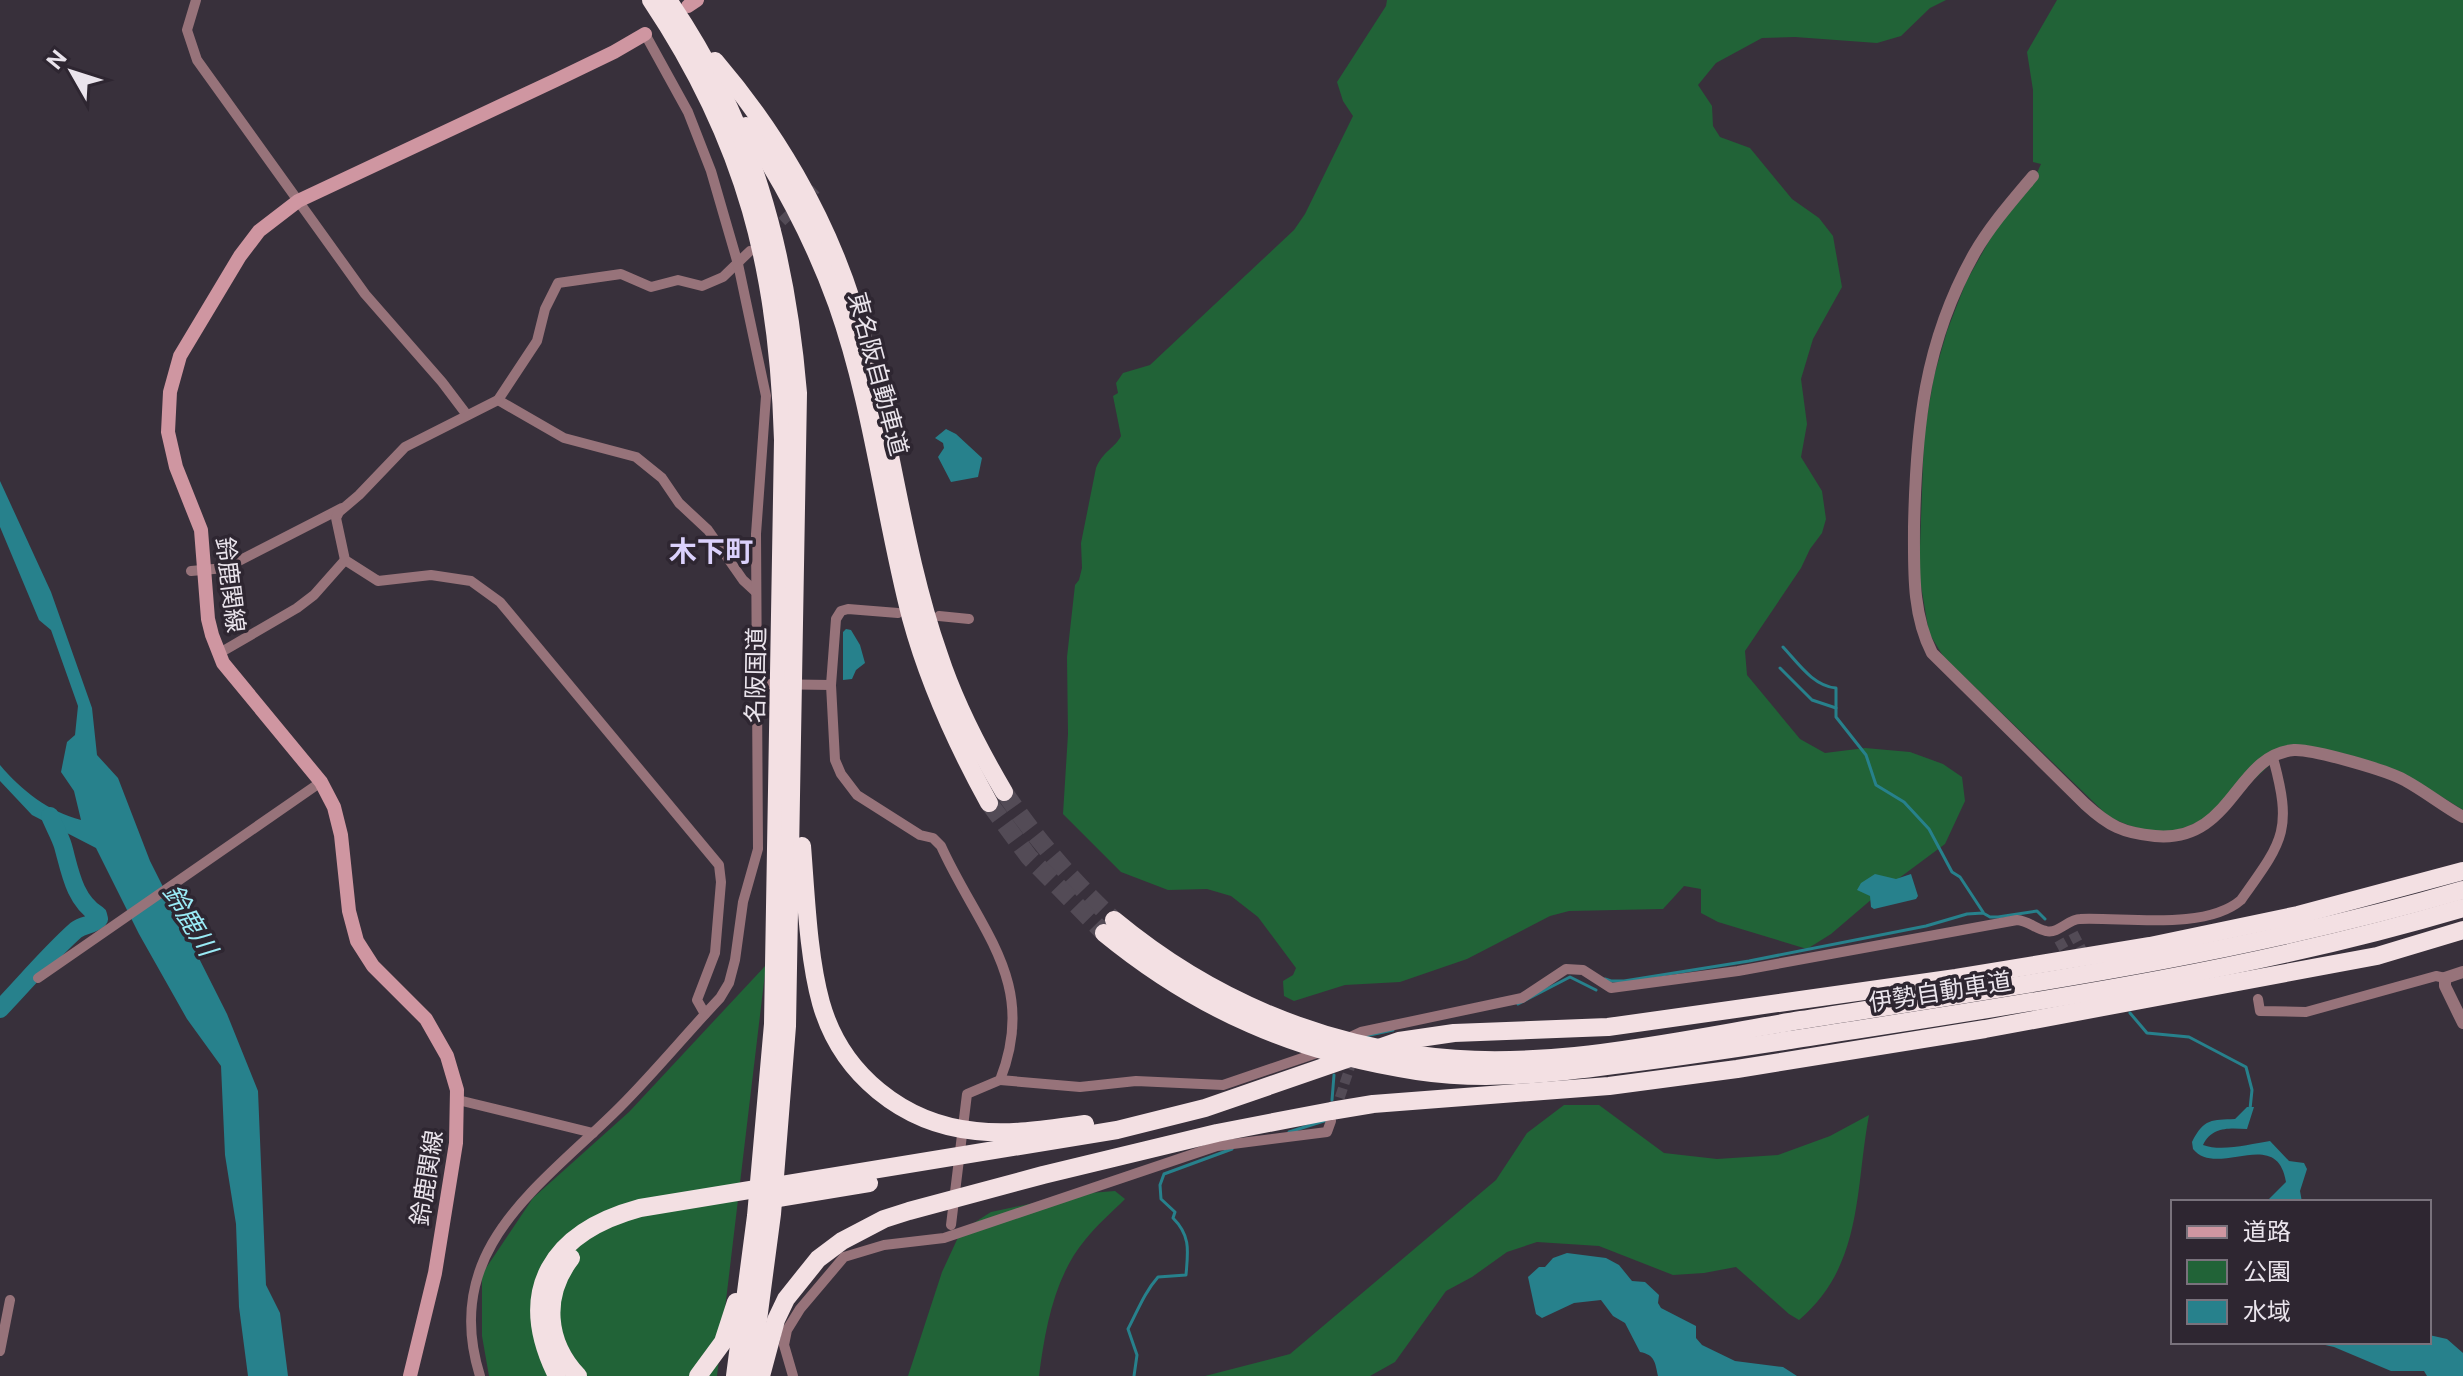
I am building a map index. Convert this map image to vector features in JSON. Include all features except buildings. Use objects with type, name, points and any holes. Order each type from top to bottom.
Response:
[{"type":"highway","name":"東名阪自動車道","points":[[637,0],[712,80],[737,112],[786,188],[822,265],[866,377]]},
{"type":"highway","name":"名阪国道","points":[[651,0],[693,65],[730,143],[765,259],[779,346],[783,440],[773,1024],[759,1215],[735,1376]]},
{"type":"highway","name":"東名阪自動車道","points":[[659,0],[724,71],[767,130],[799,180],[837,260],[852,300],[866,377],[938,653],[996,797]]},
{"type":"highway","name":"名阪国道","points":[[668,0],[704,55],[742,136],[770,218],[794,342],[799,442],[789,998],[764,1167]]},
{"type":"highway","points":[[793,743],[814,970],[821,1003],[841,1049],[873,1088],[911,1113],[941,1126],[1017,1133],[1135,1117],[1259,1091]]},
{"type":"highway","points":[[557,1376],[540,1331],[539,1307],[543,1285],[563,1249],[585,1230],[610,1217],[662,1204],[1117,1130],[1259,1091],[1399,1041],[1432,1035],[1608,1027],[1956,978],[2180,940],[2298,915],[2463,871]]},
{"type":"highway","name":"伊勢自動車道","points":[[1419,1064],[1562,1057],[2010,988],[2216,950],[2463,890]]},
{"type":"highway","name":"伊勢自動車道","points":[[1419,1064],[1453,1075],[1530,1076],[1841,1032],[2169,977],[2463,908]]},
{"type":"highway","points":[[1109,926],[1288,1031],[1354,1043],[1419,1064]]},
{"type":"highway","points":[[761,1376],[776,1320],[786,1299],[818,1259],[842,1241],[909,1211],[1043,1175],[1302,1116],[1373,1104],[1547,1092],[1737,1069],[2014,1024],[2273,978],[2399,951],[2463,930]]},
{"type":"highway","points":[[578,1376],[555,1343],[551,1319],[552,1297],[561,1273],[574,1254],[595,1238],[622,1226],[657,1217],[1131,1139],[1275,1117],[1302,1116]]},
{"type":"highway","name":"名阪国道","points":[[750,1376],[759,1215]]},
{"type":"highway","points":[[698,1376],[716,1354],[729,1328],[759,1215]]},
{"type":"main road","name":"鈴鹿関線","points":[[410,1376],[435,1273],[456,1143],[458,1100],[453,1074],[438,1037],[414,1005],[373,966],[357,941],[349,911],[341,835],[334,807],[321,782],[218,654],[208,619],[201,530],[170,450],[167,412],[170,392],[180,356],[224,281],[259,231],[298,201],[614,52],[645,34]]},
{"type":"street","points":[[196,0],[187,30],[191,48],[229,108],[365,294],[467,415]]},
{"type":"street","points":[[480,1376],[471,1322],[476,1276],[485,1254],[496,1234],[520,1205],[622,1105],[720,998],[729,983],[743,902],[758,849],[761,684],[756,592],[757,519],[766,396],[738,264],[711,171],[688,112],[645,34]]},
{"type":"street","points":[[2033,176],[1974,253],[1943,322],[1926,373],[1918,431],[1914,575],[1923,636],[1938,661],[2110,826],[2139,834],[2169,837],[2199,829],[2218,815],[2254,771],[2291,750],[2337,758],[2403,779],[2463,817]]},
{"type":"street","points":[[705,1014],[697,1000],[715,953],[721,882],[719,865],[518,621],[489,592],[471,581],[453,576],[431,575],[378,581],[345,560],[336,518],[405,447],[498,400],[537,341],[545,309],[558,283],[621,274],[651,287],[678,280],[702,286],[723,277],[750,251]]},
{"type":"street","points":[[498,400],[564,438],[636,457],[662,478],[679,503],[708,530],[743,580],[756,592]]},
{"type":"street","points":[[191,571],[225,568],[345,507]]},
{"type":"street","points":[[218,654],[297,608],[314,595],[345,560]]},
{"type":"street","points":[[898,613],[848,609],[841,611],[834,627],[828,685],[835,760],[846,784],[857,795],[920,835],[933,838],[941,846],[1001,959],[1011,986],[1013,1008],[1008,1058],[1000,1080]]},
{"type":"street","points":[[939,616],[969,619]]},
{"type":"street","points":[[761,684],[828,685]]},
{"type":"street","points":[[951,1225],[967,1094],[1000,1080],[1080,1087],[1136,1081],[1223,1085],[1309,1058],[1361,1035],[1522,998],[1566,969],[1583,970],[1611,988],[1738,971],[2017,920],[2028,921],[2057,936],[2072,928],[2075,919],[2187,918],[2235,910],[2273,854],[2284,823],[2283,794],[2273,758]]},
{"type":"street","points":[[38,978],[321,782]]},
{"type":"street","points":[[2258,999],[2260,1011],[2306,1012],[2436,976],[2445,978],[2463,972]]},
{"type":"street","points":[[2445,978],[2445,986],[2463,1023]]},
{"type":"street","points":[[458,1100],[593,1133]]},
{"type":"street","points":[[793,1376],[784,1345],[787,1330],[800,1309],[844,1257],[884,1245],[944,1238],[1217,1146],[1327,1132],[1331,1121]]},
{"type":"street","points":[[0,1351],[10,1300]]},
{"type":"green space","points":[[1387,0],[1946,0],[1930,8],[1901,36],[1877,43],[1795,37],[1762,38],[1716,63],[1698,85],[1712,106],[1713,126],[1720,137],[1750,148],[1792,199],[1819,218],[1833,236],[1842,287],[1813,339],[1801,379],[1807,424],[1801,457],[1822,491],[1826,519],[1822,533],[1801,568],[1745,651],[1747,675],[1800,739],[1825,753],[1865,748],[1910,752],[1943,764],[1962,777],[1965,801],[1945,844],[1879,893],[1831,934],[1807,949],[1718,922],[1701,913],[1701,889],[1684,886],[1663,909],[1569,911],[1550,916],[1467,959],[1400,982],[1345,985],[1294,1001],[1284,996],[1283,981],[1293,975],[1296,968],[1258,917],[1231,896],[1207,889],[1168,890],[1121,872],[1063,814],[1068,734],[1067,657],[1075,585],[1082,568],[1081,543],[1096,468],[1121,436],[1113,396],[1118,393],[1116,383],[1123,373],[1150,365],[1294,230],[1305,214],[1353,116],[1343,101],[1337,82]]},
{"type":"green space","points":[[2057,0],[2463,0],[2463,810],[2421,785],[2360,758],[2290,746],[2234,798],[2202,820],[2169,831],[2131,826],[2109,817],[1943,656],[1929,633],[1919,574],[1924,435],[1934,376],[1966,282],[1994,232],[2031,186],[2041,164],[2033,162],[2033,90],[2027,52]]},
{"type":"green space","points":[[766,965],[717,1376],[489,1376],[482,1336],[482,1274],[533,1198],[629,1112]]},
{"type":"green space","points":[[1564,1105],[1599,1105],[1664,1153],[1717,1159],[1778,1155],[1830,1136],[1869,1115],[1853,1225],[1835,1276],[1820,1299],[1799,1320],[1736,1267],[1673,1275],[1599,1246],[1537,1242],[1507,1252],[1446,1291],[1395,1362],[1370,1376],[1205,1376],[1290,1354],[1496,1180],[1527,1133]]},
{"type":"green space","points":[[1115,1191],[1125,1199],[1085,1240],[1058,1287],[1044,1341],[1039,1376],[908,1376],[942,1272],[961,1231],[991,1212],[1077,1194]]},
{"type":"water","points":[[946,429],[982,458],[978,477],[951,482],[938,457],[944,448],[943,443],[935,438]]},
{"type":"water","points":[[0,481],[51,592],[92,708],[97,755],[118,778],[150,861],[227,1014],[258,1091],[266,1285],[280,1313],[288,1376],[248,1376],[239,1307],[236,1224],[225,1155],[221,1066],[187,1019],[139,934],[96,848],[32,815],[0,781],[0,765],[36,799],[58,812],[81,820],[74,791],[61,772],[67,742],[75,735],[78,706],[51,630],[39,620],[0,527]]},
{"type":"water","points":[[851,630],[860,645],[865,663],[856,670],[852,679],[843,680],[843,632]]},
{"type":"water","points":[[1875,874],[1896,879],[1911,874],[1918,896],[1874,909],[1870,896],[1857,890],[1861,883]]},
{"type":"water","points":[[2247,1107],[2254,1107],[2247,1129],[2216,1131],[2203,1145],[2227,1148],[2270,1141],[2289,1161],[2304,1163],[2307,1169],[2300,1191],[2302,1200],[2268,1200],[2286,1182],[2280,1165],[2271,1157],[2259,1154],[2216,1159],[2204,1157],[2193,1149],[2192,1142],[2205,1124],[2214,1120],[2235,1119]]},
{"type":"water","points":[[1567,1253],[1606,1258],[1619,1265],[1632,1281],[1645,1282],[1659,1295],[1661,1308],[1696,1326],[1696,1338],[1702,1345],[1735,1361],[1783,1367],[1797,1376],[1658,1376],[1654,1360],[1640,1352],[1625,1323],[1613,1316],[1601,1300],[1574,1303],[1542,1318],[1536,1314],[1528,1277],[1553,1258]]},
{"type":"water","points":[[2431,1335],[2447,1339],[2463,1353],[2463,1376],[2427,1376],[2424,1371],[2391,1371],[2321,1344],[2431,1344]]},
{"type":"waterway","points":[[1783,647],[1813,678],[1836,688],[1836,717],[1866,755],[1876,785],[1904,802],[1929,829],[1952,872],[1960,877],[1983,912]]},
{"type":"waterway","points":[[1780,668],[1812,700],[1836,708]]},
{"type":"waterway","points":[[0,1009],[76,930],[99,919],[78,893],[50,816]]},
{"type":"waterway","points":[[1605,979],[1624,981],[1749,961],[1926,926],[1967,914],[1983,913],[1998,917],[2037,911],[2045,919]]},
{"type":"waterway","points":[[1518,1004],[1570,977],[1596,990]]},
{"type":"waterway","points":[[2130,1013],[2147,1033],[2189,1037],[2246,1067],[2252,1090],[2250,1109]]},
{"type":"waterway","points":[[1365,1036],[1393,1030]]},
{"type":"waterway","points":[[1332,1100],[1334,1075]]},
{"type":"waterway","points":[[1289,1132],[1327,1120]]},
{"type":"waterway","points":[[1134,1376],[1137,1355],[1128,1329],[1158,1277],[1186,1275],[1186,1238],[1173,1218],[1175,1212],[1161,1199],[1160,1185],[1164,1174],[1232,1149]]},
{"type":"tunnel","points":[[771,232],[816,189]]},
{"type":"tunnel","points":[[1004,792],[1055,859],[1114,920]]},
{"type":"tunnel","points":[[989,803],[1029,857],[1104,933]]},
{"type":"tunnel","points":[[2073,933],[2087,960]]},
{"type":"tunnel","points":[[2059,940],[2070,960]]},
{"type":"tunnel","points":[[1335,1112],[1354,1055]]},
{"type":"district","name":"木下町","points":[[711,551]]},
{"type":"water label","name":"鈴鹿川","points":[[190,920]]}]
